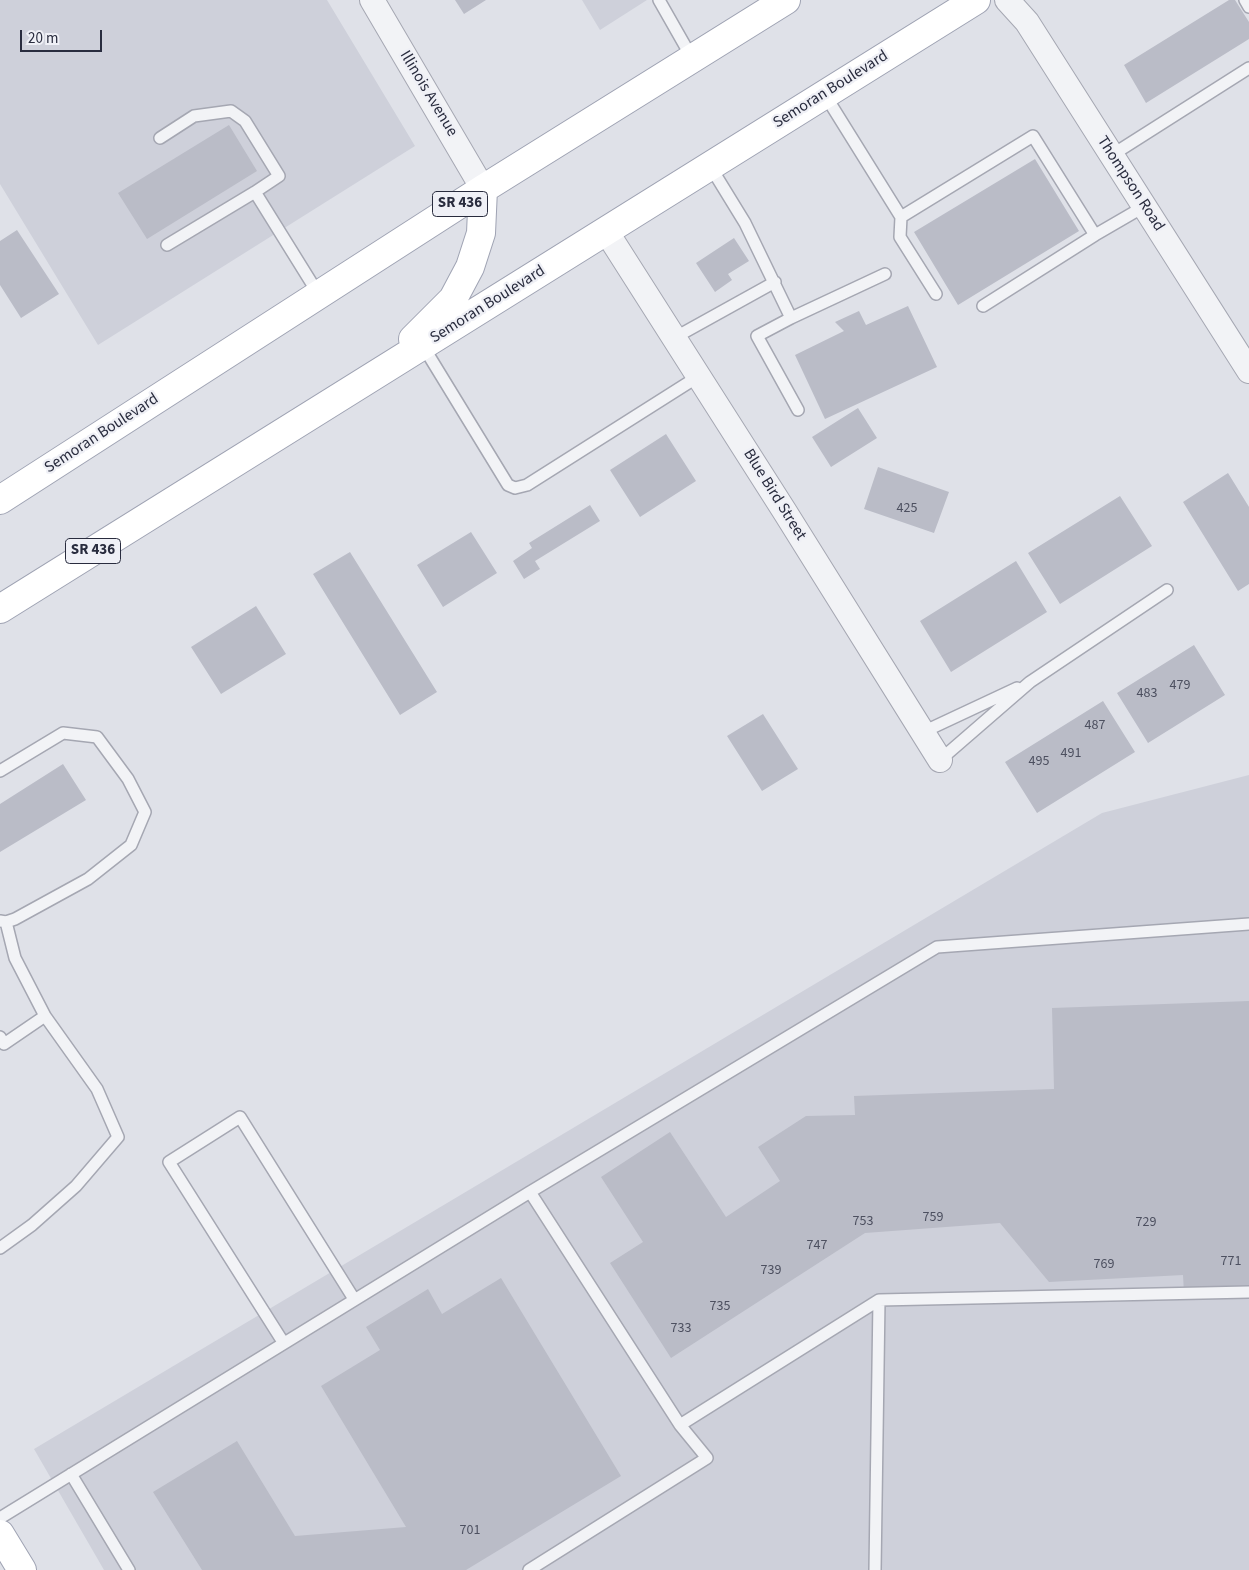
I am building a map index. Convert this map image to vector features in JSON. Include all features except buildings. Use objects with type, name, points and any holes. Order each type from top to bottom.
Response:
[{"type":"main road","name":"Semoran Boulevard","points":[[0,500],[483,189],[786,0]]},
{"type":"main road","name":"Semoran Boulevard","points":[[0,609],[976,0]]},
{"type":"main road","points":[[378,373],[453,298],[470,267],[481,233],[483,189]]},
{"type":"main road","points":[[0,1534],[22,1570]]},
{"type":"street","name":"Illinois Avenue","points":[[372,0],[483,189]]},
{"type":"street","name":"Thompson Road","points":[[1007,0],[1027,22],[1249,371]]},
{"type":"street","name":"Blue Bird Street","points":[[606,231],[940,760]]},
{"type":"lane","points":[[659,0],[692,58]]},
{"type":"lane","points":[[1245,0],[1249,6]]},
{"type":"lane","points":[[1112,155],[1249,68]]},
{"type":"lane","points":[[825,95],[901,217],[900,238],[936,294]]},
{"type":"lane","points":[[160,138],[194,116],[231,111],[245,121],[279,176],[167,245]]},
{"type":"lane","points":[[901,217],[1033,136],[1095,235]]},
{"type":"lane","points":[[710,166],[744,223],[775,282],[791,318]]},
{"type":"lane","points":[[255,192],[319,295]]},
{"type":"lane","points":[[983,306],[1144,206]]},
{"type":"lane","points":[[798,410],[757,336],[885,274]]},
{"type":"lane","points":[[674,338],[775,282]]},
{"type":"lane","points":[[423,346],[508,485],[515,488],[527,485],[699,376]]},
{"type":"lane","points":[[940,760],[1030,682],[1167,590]]},
{"type":"lane","points":[[923,732],[1030,682]]},
{"type":"lane","points":[[0,771],[63,733],[97,737],[128,779],[146,812],[131,846],[88,879],[3,922],[14,958],[45,1016],[97,1089],[118,1137],[76,1186],[32,1225],[0,1248]]},
{"type":"lane","points":[[0,1518],[283,1342],[937,947],[1249,924]]},
{"type":"lane","points":[[0,1037],[4,1044],[45,1016]]},
{"type":"lane","points":[[283,1342],[169,1162],[240,1117],[354,1299]]},
{"type":"lane","points":[[529,1570],[707,1458],[680,1426],[530,1192]]},
{"type":"lane","points":[[680,1426],[879,1300],[1249,1292]]},
{"type":"lane","points":[[875,1570],[879,1300]]},
{"type":"lane","points":[[71,1474],[129,1570]]},
{"type":"shaded area","points":[[0,0],[327,0],[415,146],[98,345],[0,184]]},
{"type":"shaded area","points":[[582,0],[647,0],[600,30]]},
{"type":"shaded area","points":[[1249,775],[1249,1570],[104,1570],[34,1449],[1102,813]]}]
